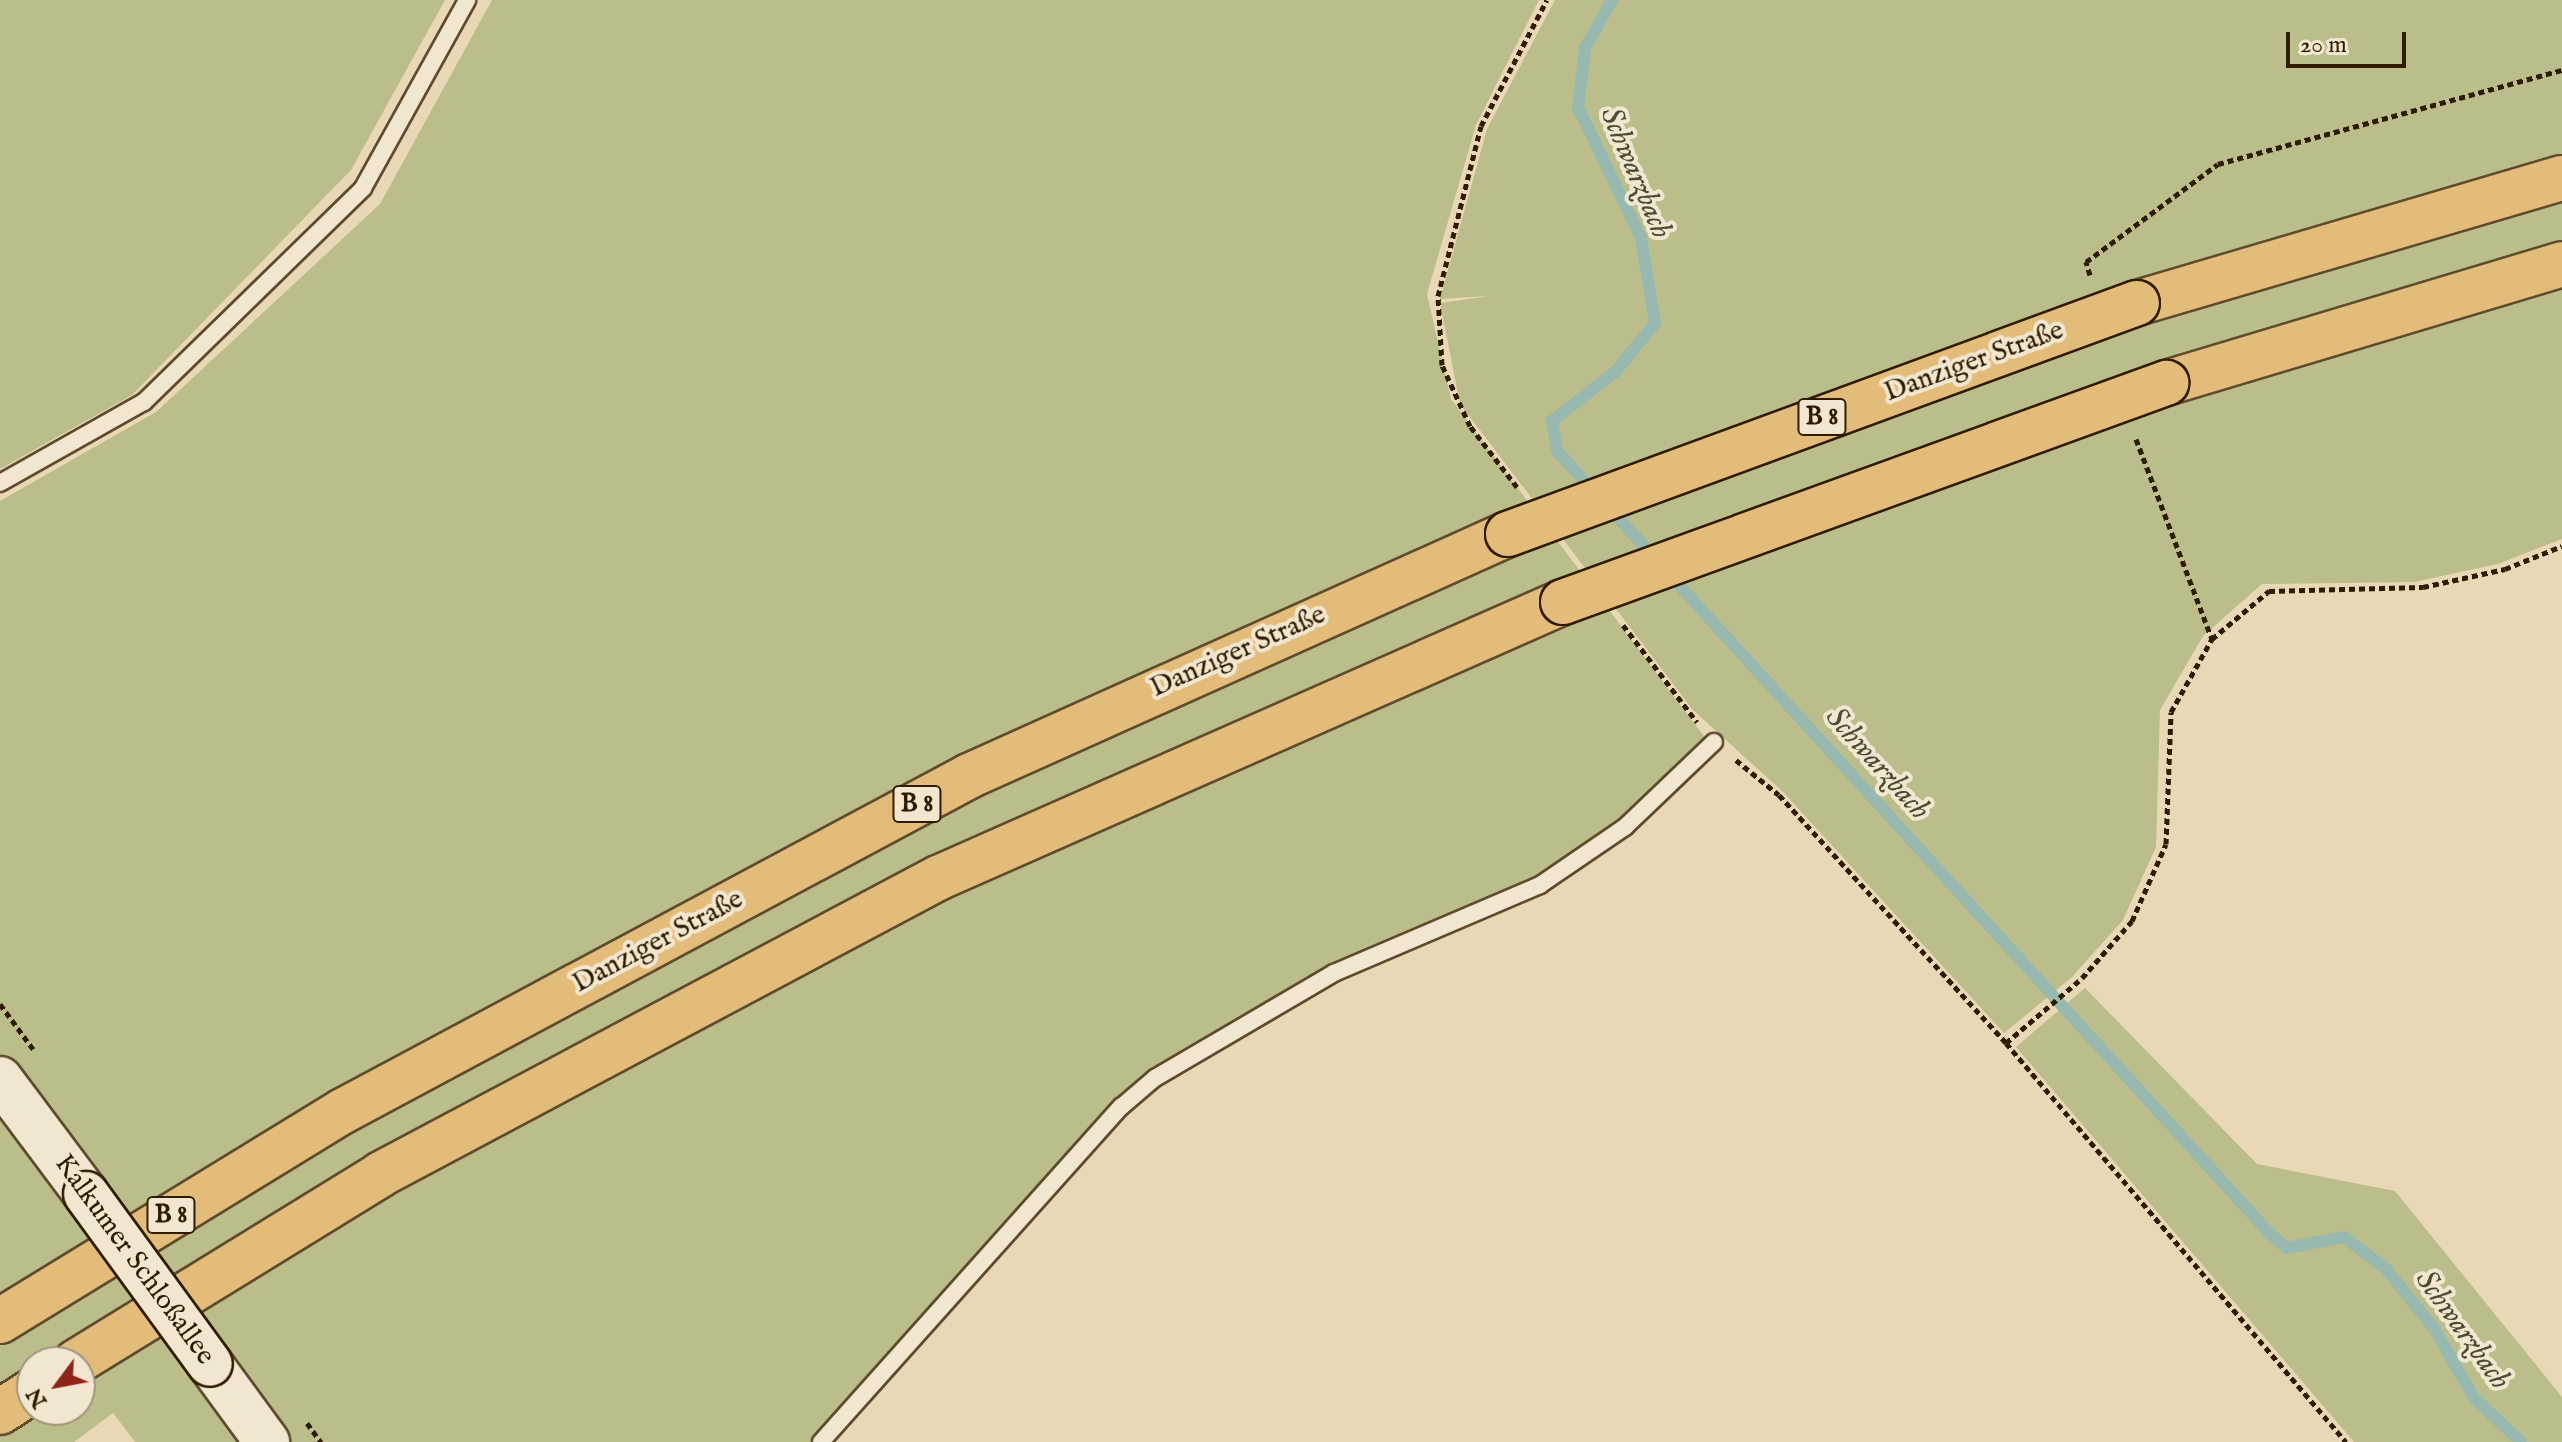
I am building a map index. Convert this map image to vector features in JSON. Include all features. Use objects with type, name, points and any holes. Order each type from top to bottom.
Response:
[{"type":"highway","name":"Danziger Straße","points":[[0,1321],[343,1111],[955,784],[1517,517],[2137,303],[2562,178]]},
{"type":"highway","name":"B 8","points":[[96,1350],[381,1174],[938,878],[1563,602],[2166,383],[2562,264]]},
{"type":"main road","name":"Kalkumer Schloßallee","points":[[0,1079],[267,1442]]},
{"type":"lane","points":[[0,483],[144,402],[363,188],[467,0]]},
{"type":"lane","points":[[821,1442],[1121,1107],[1155,1078],[1334,973],[1540,885],[1625,827],[1714,742]]},
{"type":"path","points":[[1517,517],[1442,365],[1438,296],[1481,126],[1547,0]]},
{"type":"path","points":[[2006,1043],[2082,978],[2132,921],[2166,844],[2171,712],[2212,639],[2269,591],[2423,587],[2505,569],[2562,546]]},
{"type":"path","points":[[1613,611],[1714,742],[1779,795],[2006,1043],[2346,1442]]},
{"type":"green space","points":[[0,0],[445,0],[351,170],[132,395],[0,469]]},
{"type":"green space","points":[[492,0],[1539,0],[1476,125],[1427,294],[1451,399],[1706,739],[1621,818],[1536,879],[1332,965],[1150,1070],[1116,1100],[810,1442],[135,1442],[113,1413],[96,1426],[96,1346],[16,1346],[16,1426],[96,1426],[74,1442],[0,1442],[0,501],[156,412],[380,204]]},
{"type":"green space","points":[[1555,0],[2562,0],[2562,539],[2498,564],[2414,582],[2262,584],[2203,636],[2160,710],[2156,847],[2123,920],[2072,977],[2004,1033],[1783,792],[1693,710],[1460,404],[1440,303],[1489,296],[1440,299],[1487,129]]},
{"type":"green space","points":[[2085,988],[2257,1164],[2395,1191],[2562,1397],[2562,1442],[2354,1442],[2016,1047]]},
{"type":"waterway","name":"Schwarzbach","points":[[1595,493],[1557,451],[1552,421],[1615,372],[1655,323],[1641,238],[1578,107],[1585,48],[1612,0]]},
{"type":"waterway","name":"Schwarzbach","points":[[1608,507],[1655,558]]},
{"type":"waterway","name":"Schwarzbach","points":[[1667,572],[2269,1233],[2286,1248],[2344,1237],[2386,1269],[2435,1330],[2474,1398],[2521,1442]]}]
